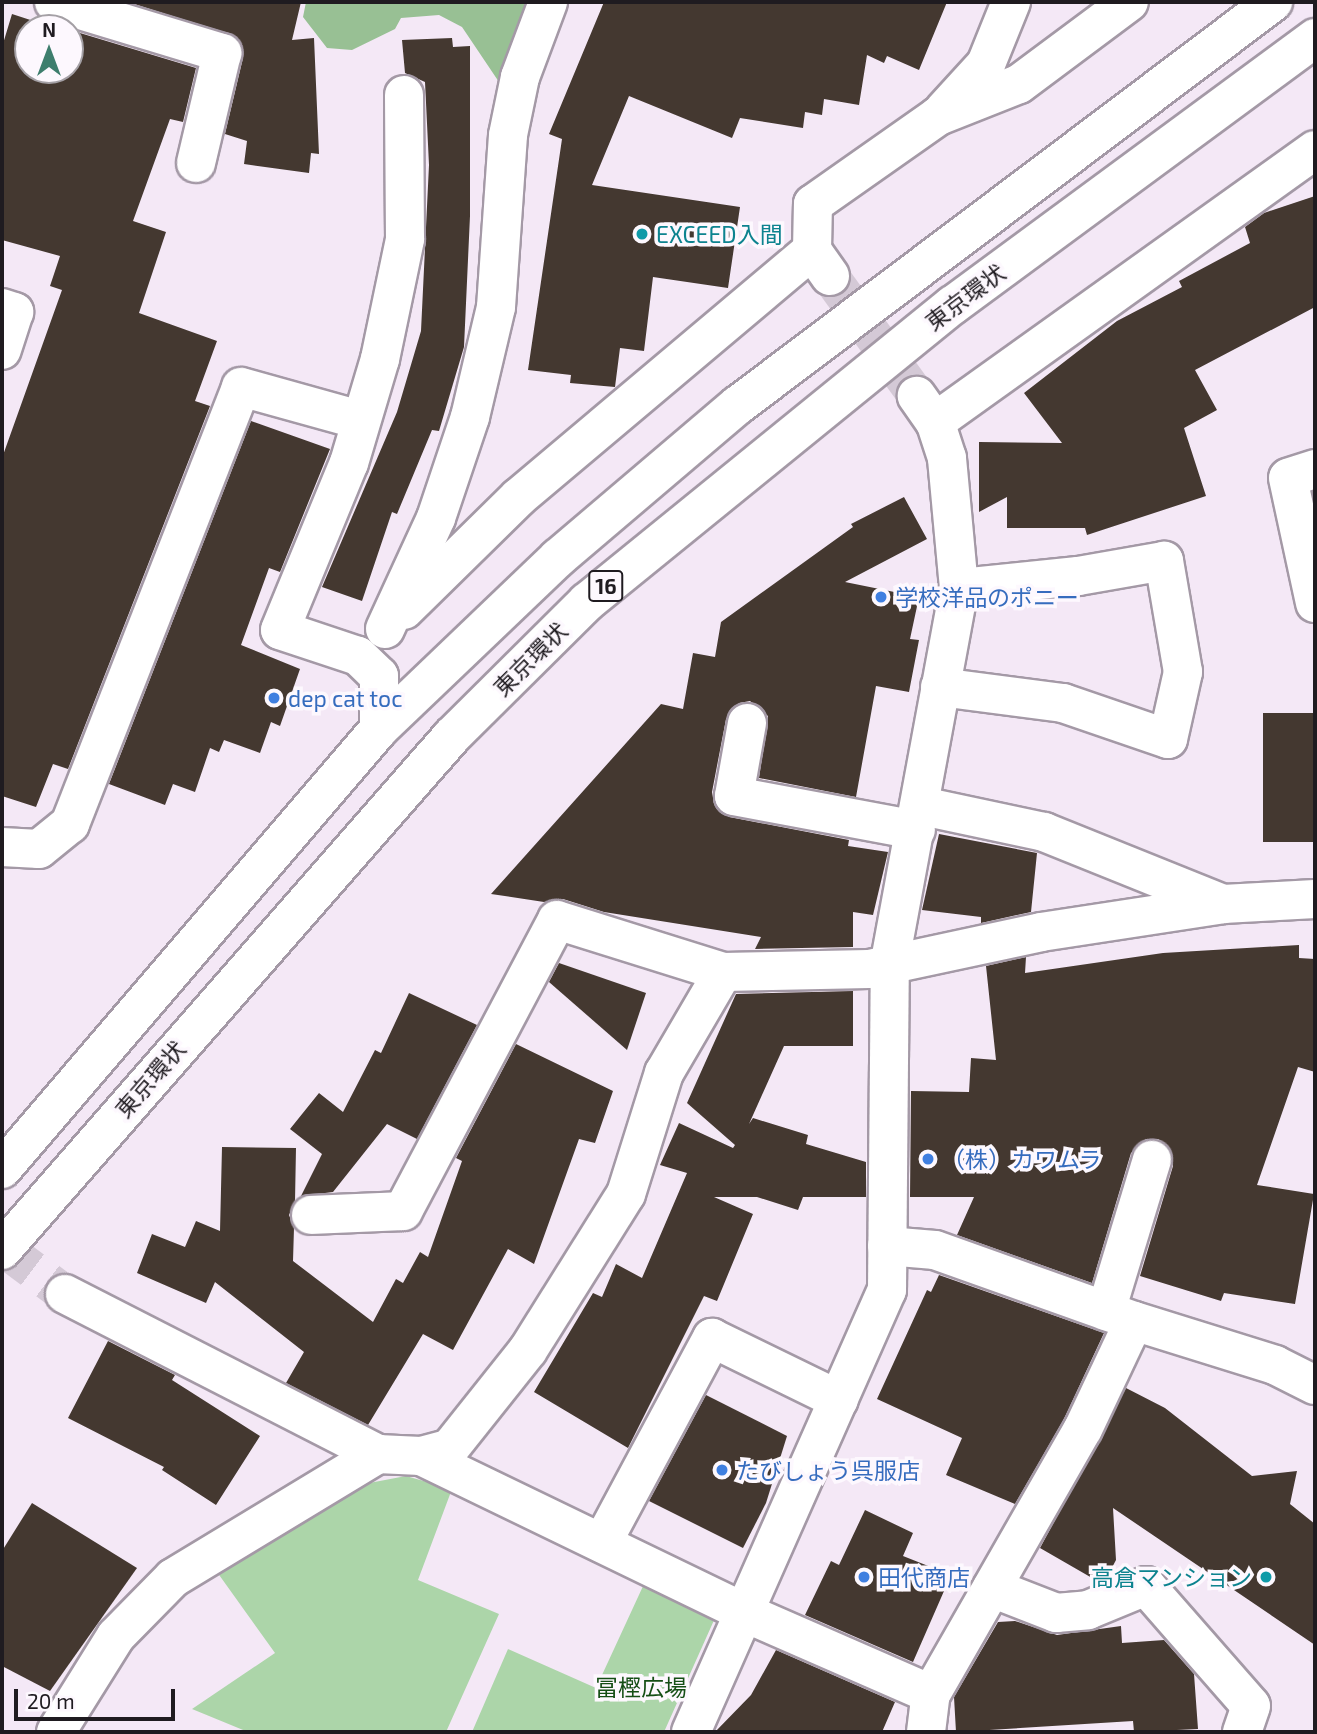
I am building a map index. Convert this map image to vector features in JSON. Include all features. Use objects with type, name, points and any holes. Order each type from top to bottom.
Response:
[{"type":"main road","points":[[54,2],[222,53],[196,163]]},
{"type":"main road","points":[[384,629],[436,519],[470,417],[496,307],[508,135],[520,77],[548,2]]},
{"type":"main road","points":[[938,117],[986,64],[1011,2]]},
{"type":"main road","points":[[358,656],[519,497],[821,263],[813,204],[938,117],[1019,84],[1129,2]]},
{"type":"main road","name":"16","points":[[2,1169],[379,729],[558,558],[738,405],[1273,2]]},
{"type":"main road","name":"東京環状","points":[[2,1250],[452,737],[587,602],[953,305],[1315,38]]},
{"type":"main road","points":[[379,729],[379,676],[358,656],[280,630],[349,463],[380,359],[405,239],[404,95]]},
{"type":"main road","points":[[691,1732],[887,1290],[890,961],[919,818],[959,589],[947,458],[926,409],[1315,150]]},
{"type":"main road","points":[[2,308],[14,312],[2,350]]},
{"type":"main road","points":[[2,847],[39,849],[70,824],[241,387],[360,420]]},
{"type":"main road","points":[[1315,469],[1288,478],[1315,603]]},
{"type":"main road","points":[[940,687],[1063,703],[1168,739],[1183,672],[1164,561],[959,589]]},
{"type":"main road","points":[[747,723],[734,796],[1044,832],[1223,904]]},
{"type":"main road","points":[[312,1215],[403,1211],[557,920],[723,972],[869,969],[890,961],[1223,904],[1315,899]]},
{"type":"main road","points":[[65,1294],[378,1454],[421,1456],[450,1448],[528,1350],[586,1263],[626,1194],[664,1073],[723,972]]},
{"type":"main road","points":[[926,1732],[931,1694],[1083,1429],[1120,1316],[1152,1160]]},
{"type":"main road","points":[[887,1246],[935,1250],[1120,1316],[1275,1365],[1315,1385]]},
{"type":"main road","points":[[602,1543],[712,1338],[839,1399]]},
{"type":"main road","points":[[56,1732],[116,1636],[173,1578],[378,1454]]},
{"type":"main road","points":[[421,1456],[743,1612],[931,1694]]},
{"type":"main road","points":[[992,1588],[1056,1613],[1088,1609],[1146,1586],[1251,1706],[1242,1732]]},
{"type":"green space","points":[[306,2],[530,2],[501,85],[462,27],[439,15],[401,18],[395,29],[352,50],[327,48],[303,17]]},
{"type":"green space","points":[[406,1476],[452,1489],[418,1580],[499,1614],[446,1732],[248,1732],[192,1709],[275,1653],[217,1572],[364,1484]]},
{"type":"green space","name":"冨樫広場","points":[[644,1584],[715,1618],[664,1732],[472,1732],[508,1649],[596,1688]]},
{"type":"building","points":[[128,2],[301,2],[292,40],[314,38],[319,154],[311,153],[309,173],[244,164],[247,141],[225,134],[243,58],[237,37]]},
{"type":"building","points":[[604,2],[947,2],[919,70],[887,56],[884,63],[867,55],[859,105],[824,99],[822,115],[805,112],[803,128],[740,118],[732,138],[629,96],[592,185],[740,207],[728,288],[653,277],[644,351],[620,348],[615,387],[570,383],[571,375],[528,370],[562,139],[549,134]]},
{"type":"building","points":[[12,14],[14,15],[14,84],[84,84],[84,34],[196,68],[183,122],[170,119],[133,221],[166,232],[139,313],[217,341],[195,401],[210,406],[68,769],[53,764],[36,807],[2,796],[2,458],[62,290],[50,286],[60,256],[2,240],[2,47]]},
{"type":"building","points":[[452,38],[453,47],[470,46],[470,216],[464,347],[439,431],[432,430],[397,514],[392,512],[362,601],[322,587],[397,412],[421,331],[429,165],[425,82],[405,73],[402,40]]},
{"type":"building","points":[[1315,196],[1315,307],[1195,370],[1217,410],[1184,428],[1206,496],[1087,535],[1085,528],[1007,528],[1007,497],[979,512],[979,442],[1062,443],[1024,393],[1117,321],[1182,287],[1179,281],[1250,243],[1245,227],[1264,213]]},
{"type":"building","points":[[251,421],[330,449],[280,572],[269,568],[241,645],[300,669],[280,726],[271,722],[260,753],[224,740],[219,752],[210,748],[195,792],[173,784],[165,805],[109,784]]},
{"type":"building","points":[[904,497],[927,539],[845,582],[919,597],[910,639],[919,640],[909,692],[876,686],[856,797],[759,778],[768,716],[750,701],[739,703],[726,719],[712,792],[714,804],[729,817],[849,840],[848,846],[888,852],[873,915],[853,912],[853,947],[755,949],[761,937],[604,912],[563,899],[544,902],[491,894],[661,704],[683,709],[693,653],[715,657],[721,622],[853,527],[851,524]]},
{"type":"building","points":[[1263,713],[1315,713],[1315,842],[1263,842]]},
{"type":"building","points":[[939,834],[1037,853],[1031,912],[981,923],[981,917],[922,910]]},
{"type":"building","points":[[1299,945],[1299,958],[1315,959],[1315,1072],[1298,1067],[1257,1185],[1314,1194],[1295,1304],[1224,1293],[1221,1301],[1140,1276],[1173,1166],[1168,1146],[1158,1139],[1146,1139],[1131,1153],[1092,1283],[957,1235],[974,1197],[910,1197],[911,1091],[969,1092],[971,1058],[996,1060],[986,966],[1026,957],[1025,973],[1163,953]]},
{"type":"building","points":[[559,963],[646,993],[627,1050],[549,982]]},
{"type":"building","points":[[853,991],[853,1046],[784,1046],[749,1124],[753,1118],[808,1135],[806,1144],[866,1162],[866,1197],[803,1197],[798,1210],[757,1197],[714,1197],[753,1214],[717,1301],[704,1296],[628,1448],[534,1392],[593,1293],[602,1297],[616,1264],[642,1278],[687,1173],[660,1165],[679,1123],[733,1148],[735,1145],[687,1103],[736,994]]},
{"type":"building","points":[[409,993],[477,1025],[417,1139],[387,1124],[333,1192],[301,1196],[322,1154],[290,1129],[319,1093],[343,1112],[375,1050],[381,1053]]},
{"type":"building","points":[[516,1044],[613,1091],[595,1143],[579,1139],[534,1264],[508,1249],[453,1350],[423,1334],[368,1425],[286,1383],[304,1352],[215,1282],[206,1303],[137,1273],[152,1234],[185,1247],[196,1221],[220,1231],[222,1147],[296,1148],[295,1201],[289,1215],[294,1228],[293,1261],[373,1322],[396,1279],[403,1283],[420,1252],[428,1257],[462,1161],[456,1158]]},
{"type":"building","points":[[939,1275],[1104,1333],[1064,1419],[1015,1504],[946,1475],[962,1438],[877,1399],[927,1290],[931,1292]]},
{"type":"building","points":[[108,1341],[175,1375],[172,1380],[260,1436],[216,1505],[162,1470],[164,1467],[68,1418]]},
{"type":"building","points":[[1126,1388],[1165,1408],[1252,1476],[1297,1471],[1290,1504],[1315,1524],[1315,1645],[1113,1508],[1116,1560],[1106,1579],[1099,1582],[1040,1548]]},
{"type":"building","name":"たびしょう呉服店","points":[[706,1395],[787,1436],[766,1503],[743,1548],[649,1501]]},
{"type":"building","points":[[32,1503],[137,1568],[50,1691],[2,1666],[2,1551]]},
{"type":"building","name":"田代商店","points":[[865,1510],[913,1533],[903,1556],[951,1575],[913,1662],[805,1615],[831,1561],[839,1565]]},
{"type":"building","points":[[1015,1621],[1057,1635],[1121,1626],[1122,1643],[1164,1640],[1194,1674],[1198,1729],[1134,1732],[1133,1721],[956,1732],[954,1697],[998,1622]]},
{"type":"building","points":[[776,1650],[895,1702],[882,1732],[715,1732],[751,1695]]},
{"type":"tunnel","points":[[830,276],[917,396]]},
{"type":"tunnel","points":[[2,1247],[65,1294]]},
{"type":"place","name":"EXCEED入間","points":[[642,234]]},
{"type":"place","name":"学校洋品のポニー","points":[[881,597]]},
{"type":"place","name":"dep cat toc","points":[[274,698]]},
{"type":"place","name":"（株）カワムラ","points":[[928,1159]]},
{"type":"place","name":"たびしょう呉服店","points":[[722,1470]]},
{"type":"place","name":"田代商店","points":[[864,1577]]},
{"type":"place","name":"高倉マンション","points":[[1266,1577]]}]
